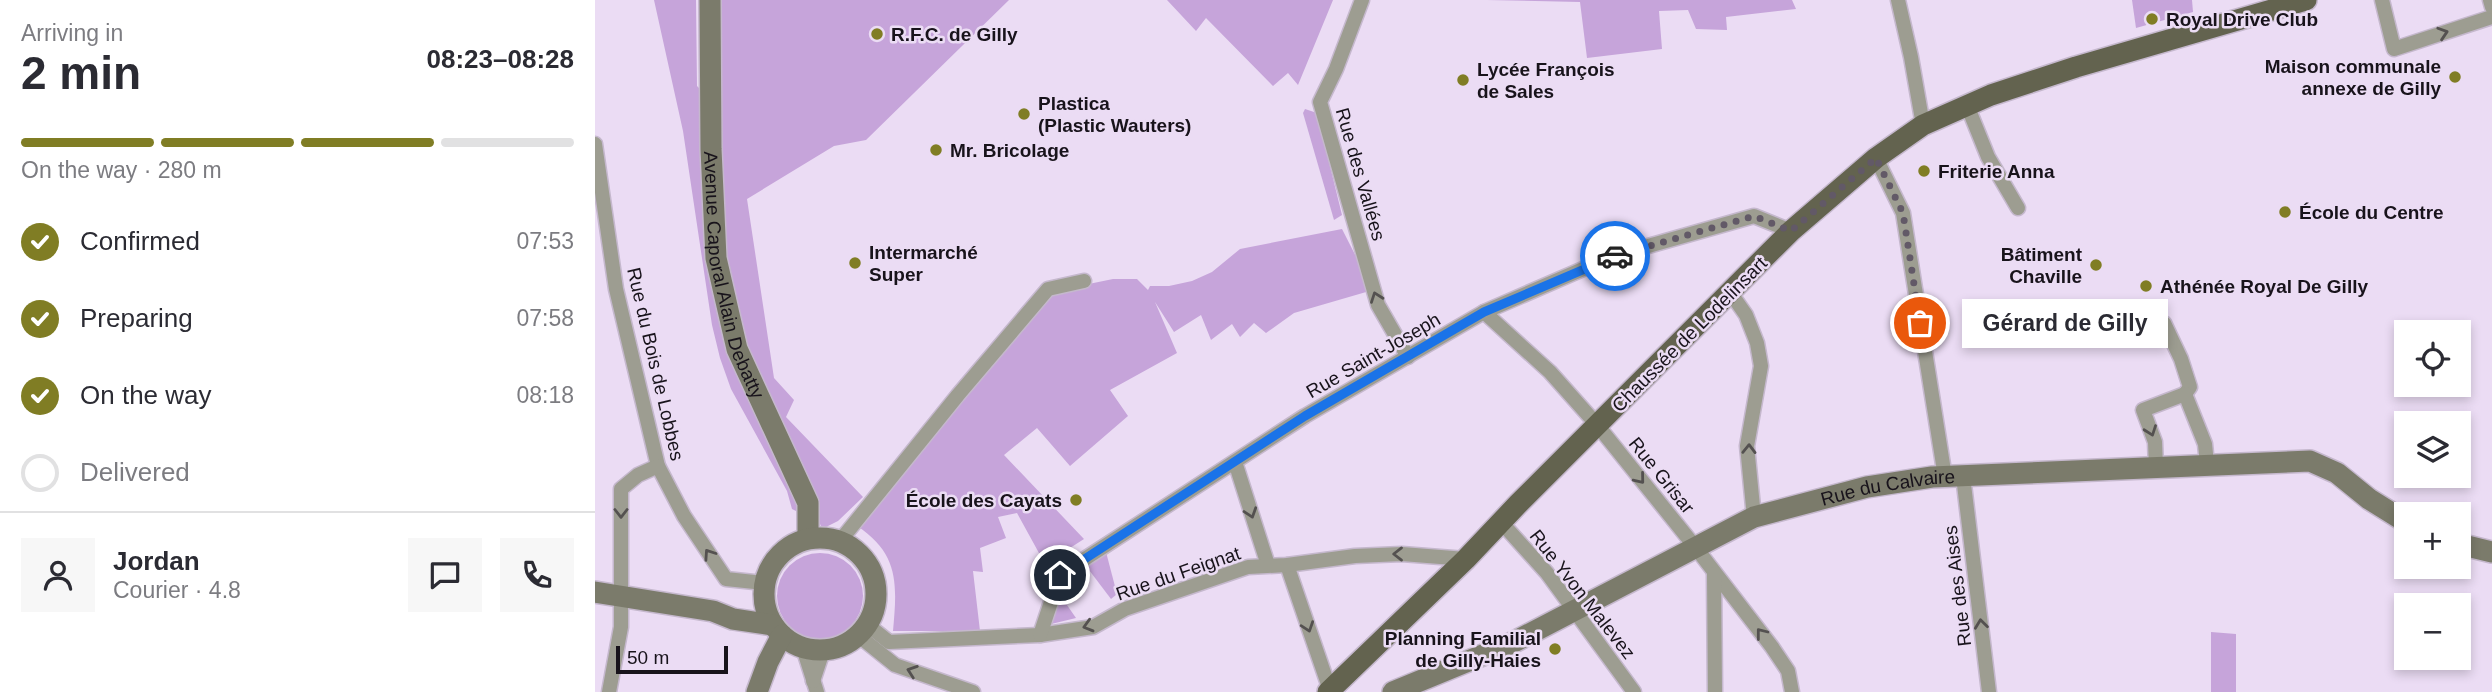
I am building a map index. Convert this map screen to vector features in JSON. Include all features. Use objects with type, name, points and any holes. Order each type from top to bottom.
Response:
[{"type":"main road","name":"Avenue Caporal Alain Debatty","points":[[710,0],[711,149],[716,258],[737,349],[808,503],[808,538]]},
{"type":"main road","name":"Chaussée de Lodelinsart","points":[[1329,691],[1466,559],[1791,231],[1876,158],[1923,125],[1966,105],[2076,67],[2306,0]]},
{"type":"main road","name":"Rue du Calvaire","points":[[1393,692],[1512,643],[1754,517],[1867,486],[1954,476],[2310,461],[2337,472],[2369,499],[2394,515]]},
{"type":"main road","points":[[595,592],[713,611],[777,630],[813,649],[842,646],[864,631],[877,596],[875,579],[868,562],[856,549],[824,537],[808,538],[792,545],[779,556],[764,592],[739,609],[713,611]]},
{"type":"main road","points":[[2471,547],[2492,552]]},
{"type":"main road","points":[[757,692],[777,630],[764,592]]},
{"type":"street","name":"Rue des Vallées","points":[[1362,0],[1336,69],[1320,102],[1378,305],[1408,357]]},
{"type":"street","points":[[1898,0],[1923,125]]},
{"type":"street","points":[[2382,0],[2394,49],[2492,17]]},
{"type":"street","points":[[2490,0],[2492,7]]},
{"type":"street","points":[[1966,105],[1988,157],[2018,208]]},
{"type":"street","name":"Rue du Bois de Lobbes","points":[[595,144],[616,289],[658,466],[684,516],[726,579],[764,592]]},
{"type":"street","name":"Rue des Aises","points":[[1876,158],[1903,213],[1954,476],[1989,692]]},
{"type":"street","name":"Rue Saint-Joseph","points":[[1040,635],[1060,575],[1305,416],[1484,312],[1613,256],[1754,216],[1791,231]]},
{"type":"street","points":[[840,541],[1048,289],[1084,281]]},
{"type":"street","points":[[1730,292],[1746,315],[1757,343],[1761,366],[1747,446],[1754,517]]},
{"type":"street","name":"Rue Grisar","points":[[1484,312],[1550,372],[1598,426],[1696,548],[1788,671],[1791,692]]},
{"type":"street","points":[[2156,467],[2155,442],[2143,410],[2185,394],[2190,387],[2181,359],[2164,323]]},
{"type":"street","points":[[2185,394],[2204,444],[2207,464]]},
{"type":"street","points":[[1235,461],[1268,565]]},
{"type":"street","points":[[609,692],[621,627],[621,489],[638,475],[658,466]]},
{"type":"street","name":"Rue Yvon Malevez","points":[[1501,522],[1576,610],[1634,692]]},
{"type":"street","name":"Rue du Feignat","points":[[864,631],[889,642],[1040,635],[1093,627],[1125,609],[1248,567],[1402,554],[1466,559]]},
{"type":"street","points":[[1287,565],[1329,691]]},
{"type":"street","points":[[1714,573],[1715,692]]},
{"type":"street","points":[[864,631],[895,665],[973,692]]},
{"type":"street","points":[[813,649],[815,686]]},
{"type":"shaded area","points":[[654,0],[696,0],[697,86],[703,92],[705,238],[723,340],[792,483],[800,513],[792,509],[787,491],[731,389],[720,358],[712,325],[683,131]]},
{"type":"shaded area","points":[[719,0],[1009,0],[866,140],[834,146],[747,199],[774,378],[794,400],[786,417],[863,497],[838,521],[822,529],[791,449],[750,366],[719,272]]},
{"type":"shaded area","points":[[1167,0],[1333,0],[1298,85],[1288,73],[1273,86],[1206,18],[1196,31]]},
{"type":"shaded area","points":[[1487,0],[1792,0],[1796,9],[1726,17],[1727,30],[1696,29],[1688,10],[1659,11],[1662,49],[1587,58],[1580,2]]},
{"type":"shaded area","name":"Royal Drive Club","points":[[2132,0],[2192,0],[2193,12],[2136,28]]},
{"type":"shaded area","points":[[1305,109],[1317,113],[1342,215],[1334,220],[1303,113]]},
{"type":"shaded area","points":[[1342,229],[1373,290],[1294,313],[1266,333],[1254,323],[1240,337],[1232,324],[1211,340],[1201,315],[1174,332],[1155,302],[1177,353],[1110,390],[1128,416],[1070,466],[1037,428],[1004,455],[1084,539],[1045,564],[1017,513],[998,517],[1006,538],[980,548],[983,572],[973,571],[980,631],[893,631],[893,572],[881,548],[857,526],[1045,293],[1113,279],[1137,279],[1148,290],[1150,286],[1169,286],[1192,281],[1212,272],[1240,249]]},
{"type":"shaded area","points":[[1106,552],[1117,594],[1111,599],[1086,566]]},
{"type":"shaded area","points":[[820,553],[837,556],[851,565],[860,579],[863,596],[860,613],[851,627],[837,636],[820,639],[803,636],[789,627],[780,613],[777,596],[780,579],[789,565],[803,556]]},
{"type":"shaded area","points":[[1060,575],[1070,588],[1060,595],[1076,618],[1043,626]]},
{"type":"shaded area","points":[[2211,632],[2236,634],[2236,692],[2211,692]]},
{"type":"way so far","points":[[1615,256],[1754,216],[1791,231],[1876,158],[1903,213],[1920,323]]},
{"type":"place","name":"Royal Drive Club","points":[[2152,19]]},
{"type":"place","name":"R.F.C. de Gilly","points":[[877,34]]},
{"type":"place","name":"Maison communale annexe de Gilly","points":[[2455,77]]},
{"type":"place","name":"Lycée François de Sales","points":[[1463,80]]},
{"type":"place","name":"Plastica (Plastic Wauters)","points":[[1024,114]]},
{"type":"place","name":"Mr. Bricolage","points":[[936,150]]},
{"type":"place","name":"Friterie Anna","points":[[1924,171]]},
{"type":"place","name":"École du Centre","points":[[2285,212]]},
{"type":"place","name":"Intermarché Super","points":[[855,263]]},
{"type":"place","name":"Bâtiment Chaville","points":[[2096,265]]},
{"type":"place","name":"Athénée Royal De Gilly","points":[[2146,286]]},
{"type":"place","name":"Gérard de Gilly","points":[[1920,323]]},
{"type":"place","name":"École des Cayats","points":[[1076,500]]},
{"type":"place","name":"Planning Familial de Gilly-Haies","points":[[1555,649]]},
{"type":"route","points":[[1060,575],[1305,416],[1484,312],[1615,256]]}]
